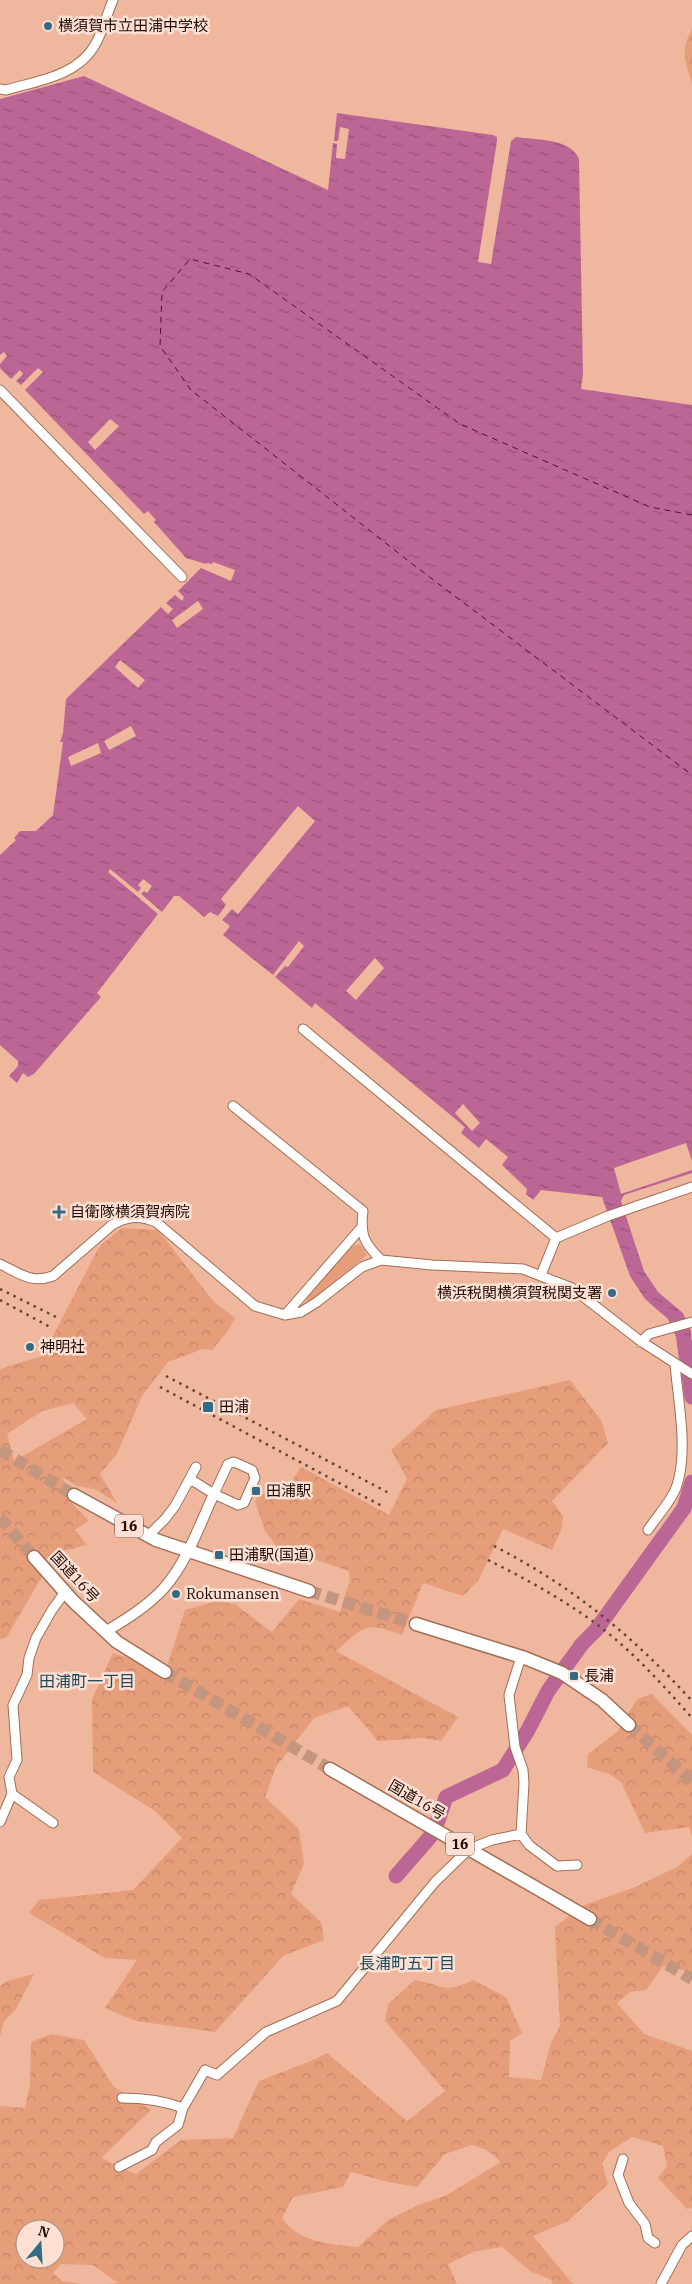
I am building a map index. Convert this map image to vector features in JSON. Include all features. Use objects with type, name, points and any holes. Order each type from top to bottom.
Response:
[{"type":"highway","name":"16","points":[[74,1495],[148,1536],[308,1591]]},
{"type":"highway","name":"国道16号","points":[[34,1557],[65,1592],[105,1632],[132,1653],[165,1672]]},
{"type":"highway","points":[[416,1624],[521,1657],[562,1674],[602,1700],[630,1725]]},
{"type":"highway","name":"国道16号","points":[[330,1769],[590,1920]]},
{"type":"main road","points":[[105,1632],[123,1621],[163,1589],[188,1551],[214,1494]]},
{"type":"street","points":[[0,89],[6,90],[63,74],[74,67],[95,45],[113,0]]},
{"type":"street","points":[[0,390],[182,577]]},
{"type":"street","points":[[303,1029],[556,1238]]},
{"type":"street","points":[[233,1106],[363,1211],[361,1228],[369,1248],[381,1260]]},
{"type":"street","points":[[541,1275],[556,1238],[608,1216],[692,1187]]},
{"type":"street","points":[[0,1264],[28,1278],[44,1279],[53,1276],[112,1225],[134,1216],[144,1217],[156,1222],[255,1306],[285,1315],[301,1312],[362,1267],[381,1260],[432,1266],[523,1269],[572,1288],[641,1342],[692,1374]]},
{"type":"street","points":[[285,1315],[361,1228]]},
{"type":"street","points":[[641,1342],[649,1334],[692,1322]]},
{"type":"street","points":[[648,1530],[670,1499],[676,1487],[681,1467],[677,1366]]},
{"type":"street","points":[[190,1479],[214,1494],[238,1505],[244,1503],[255,1478],[252,1470],[234,1462],[228,1464],[214,1494]]},
{"type":"street","points":[[148,1536],[165,1519],[196,1467]]},
{"type":"street","points":[[0,1822],[12,1794],[9,1777],[17,1760],[13,1706],[27,1676],[29,1658],[36,1638],[65,1592]]},
{"type":"street","points":[[521,1657],[509,1695],[515,1747],[523,1770],[521,1834],[529,1845],[557,1866],[577,1865]]},
{"type":"street","points":[[12,1794],[53,1823]]},
{"type":"street","points":[[118,2167],[152,2150],[156,2142],[178,2125],[183,2108],[205,2070],[218,2075],[266,2032],[337,2001],[435,1882],[469,1849],[492,1840],[521,1834]]},
{"type":"street","points":[[122,2098],[147,2098],[168,2102],[183,2108]]},
{"type":"street","points":[[623,2158],[618,2175],[629,2202],[645,2224],[648,2238],[655,2243]]},
{"type":"street","points":[[661,2284],[682,2245],[692,2236]]},
{"type":"green space","points":[[692,29],[692,83],[687,69],[685,50],[688,36]]},
{"type":"green space","points":[[122,1228],[158,1230],[214,1302],[235,1318],[228,1331],[212,1350],[203,1349],[168,1362],[142,1396],[117,1454],[100,1474],[117,1503],[95,1489],[77,1486],[63,1477],[67,1498],[89,1521],[75,1530],[87,1545],[56,1553],[6,1638],[0,1639],[0,1370],[46,1355],[53,1336],[99,1247]],"holes":[[[73,1403],[87,1419],[14,1461],[7,1434],[42,1411]]]},
{"type":"green space","points":[[360,1244],[367,1255],[309,1302],[307,1301],[306,1297],[350,1247]]},
{"type":"green space","points":[[570,1380],[601,1420],[608,1443],[552,1501],[563,1516],[562,1528],[552,1550],[503,1529],[478,1581],[463,1596],[423,1583],[402,1635],[380,1628],[365,1629],[353,1636],[336,1651],[458,1717],[441,1741],[423,1738],[378,1741],[348,1706],[314,1718],[276,1767],[265,1797],[299,1829],[304,1864],[291,1894],[321,1922],[324,1940],[283,1956],[215,2032],[136,2021],[105,2008],[137,1960],[105,1958],[29,1913],[39,1900],[133,1890],[182,1838],[155,1811],[93,1772],[92,1699],[113,1653],[166,1670],[185,1610],[217,1601],[235,1604],[272,1632],[299,1599],[340,1612],[350,1580],[349,1571],[302,1555],[281,1552],[265,1531],[255,1501],[259,1495],[289,1486],[301,1467],[389,1515],[407,1479],[391,1450],[436,1410]]},
{"type":"green space","points":[[652,1694],[692,1735],[692,1837],[689,1827],[645,1833],[621,1782],[609,1774],[587,1767],[588,1754],[617,1732],[637,1699]]},
{"type":"green space","points":[[692,1854],[692,1972],[663,1966],[646,1990],[630,1992],[617,2003],[644,2034],[692,2051],[692,2208],[687,2209],[658,2178],[667,2166],[663,2146],[632,2137],[609,2152],[602,2164],[608,2184],[568,2221],[533,2236],[573,2284],[553,2284],[551,2280],[530,2271],[502,2247],[473,2252],[448,2264],[457,2284],[108,2284],[118,2283],[93,2265],[65,2264],[65,2219],[15,2219],[15,2269],[57,2269],[53,2273],[62,2281],[82,2284],[0,2284],[0,2106],[25,2108],[30,2084],[31,2042],[51,2034],[84,2040],[114,2087],[151,2110],[101,2158],[136,2174],[181,2140],[233,2138],[259,2081],[327,2053],[407,2121],[445,2091],[385,2021],[388,2004],[415,1980],[449,1988],[463,1985],[473,1980],[506,1997],[522,2033],[510,2041],[509,2077],[541,2080],[551,2043],[560,2026],[555,1927],[582,1906],[635,1887],[677,1867]],"holes":[[[472,2145],[487,2150],[501,2162],[445,2196],[418,2205],[388,2220],[358,2247],[316,2241],[297,2233],[282,2218],[293,2197],[343,2187],[351,2172],[388,2182],[417,2187],[445,2154]]]},
{"type":"green space","points":[[34,1974],[16,2009],[4,2021],[0,2036],[0,1986],[7,1981]]},
{"type":"water","points":[[84,76],[328,190],[333,143],[337,144],[336,158],[345,159],[349,129],[340,127],[338,141],[334,141],[337,113],[493,135],[497,137],[497,141],[478,262],[491,264],[511,141],[516,137],[552,141],[568,147],[575,152],[579,159],[583,374],[581,389],[692,405],[692,1161],[686,1143],[614,1168],[621,1194],[692,1170],[692,1173],[624,1195],[621,1201],[644,1271],[658,1292],[683,1313],[691,1331],[692,1366],[679,1359],[676,1337],[668,1319],[645,1299],[630,1276],[602,1197],[541,1190],[533,1200],[526,1194],[527,1189],[502,1165],[508,1157],[486,1139],[479,1148],[461,1133],[465,1127],[315,1003],[312,1008],[275,977],[285,966],[288,967],[304,946],[299,941],[273,975],[223,935],[230,926],[222,920],[232,909],[238,914],[315,821],[298,806],[221,899],[226,905],[218,916],[210,912],[204,917],[179,896],[174,896],[162,912],[141,894],[144,891],[147,893],[152,886],[143,879],[138,885],[141,888],[138,892],[110,869],[108,872],[158,914],[97,993],[101,997],[34,1074],[28,1077],[23,1073],[17,1083],[9,1076],[18,1066],[18,1061],[0,1045],[0,855],[16,840],[14,838],[20,831],[36,831],[53,815],[63,742],[60,742],[63,733],[66,699],[161,607],[168,614],[173,609],[166,603],[175,595],[182,601],[184,597],[178,591],[201,568],[231,581],[235,570],[213,562],[212,564],[206,564],[186,558],[154,522],[156,520],[148,511],[144,514],[25,390],[43,372],[38,368],[21,385],[16,381],[23,374],[20,370],[11,379],[0,368],[0,364],[7,356],[4,352],[0,355],[0,99]],"holes":[[[110,419],[119,426],[95,450],[88,442]],[[198,601],[203,609],[177,628],[172,620]],[[120,660],[145,680],[138,688],[115,667]],[[131,726],[136,736],[109,750],[104,741]],[[98,743],[101,753],[71,766],[68,757]],[[375,958],[384,968],[356,1000],[346,991]],[[463,1104],[480,1123],[472,1131],[455,1113]]]},
{"type":"waterway","points":[[685,1344],[692,1397]]},
{"type":"waterway","points":[[438,1821],[446,1797],[503,1770],[528,1730],[548,1691],[582,1644],[596,1630],[684,1508],[692,1482]]},
{"type":"waterway","points":[[396,1876],[430,1837]]},
{"type":"ferry route","points":[[692,515],[650,507],[460,424],[249,274],[190,259],[162,292],[160,346],[191,390],[411,563],[692,775]]},
{"type":"tunnel","points":[[0,1450],[74,1495]]},
{"type":"tunnel","points":[[0,1518],[34,1557]]},
{"type":"tunnel","points":[[309,1591],[416,1624]]},
{"type":"tunnel","points":[[165,1672],[330,1769]]},
{"type":"tunnel","points":[[629,1725],[692,1781]]},
{"type":"tunnel","points":[[590,1919],[692,1979]]},
{"type":"railway","points":[[0,1289],[56,1317]]},
{"type":"railway","points":[[0,1300],[52,1328]]},
{"type":"railway","points":[[166,1376],[389,1493]]},
{"type":"railway","points":[[160,1387],[382,1506]]},
{"type":"railway","points":[[494,1546],[550,1578],[600,1614],[647,1655],[692,1701]]},
{"type":"railway","points":[[488,1560],[547,1592],[603,1629],[638,1660],[692,1718]]},
{"type":"place","name":"横須賀市立田浦中学校","points":[[48,26]]},
{"type":"place","name":"自衛隊横須賀病院","points":[[59,1212]]},
{"type":"place","name":"横浜税関横須賀税関支署","points":[[612,1293]]},
{"type":"place","name":"神明社","points":[[30,1347]]},
{"type":"place","name":"田浦","points":[[208,1407]]},
{"type":"place","name":"田浦駅","points":[[256,1491]]},
{"type":"place","name":"田浦駅(国道)","points":[[219,1555]]},
{"type":"place","name":"Rokumansen","points":[[176,1594]]},
{"type":"place","name":"長浦","points":[[574,1676]]},
{"type":"district","name":"田浦町一丁目","points":[[87,1681]]},
{"type":"district","name":"長浦町五丁目","points":[[407,1963]]}]
